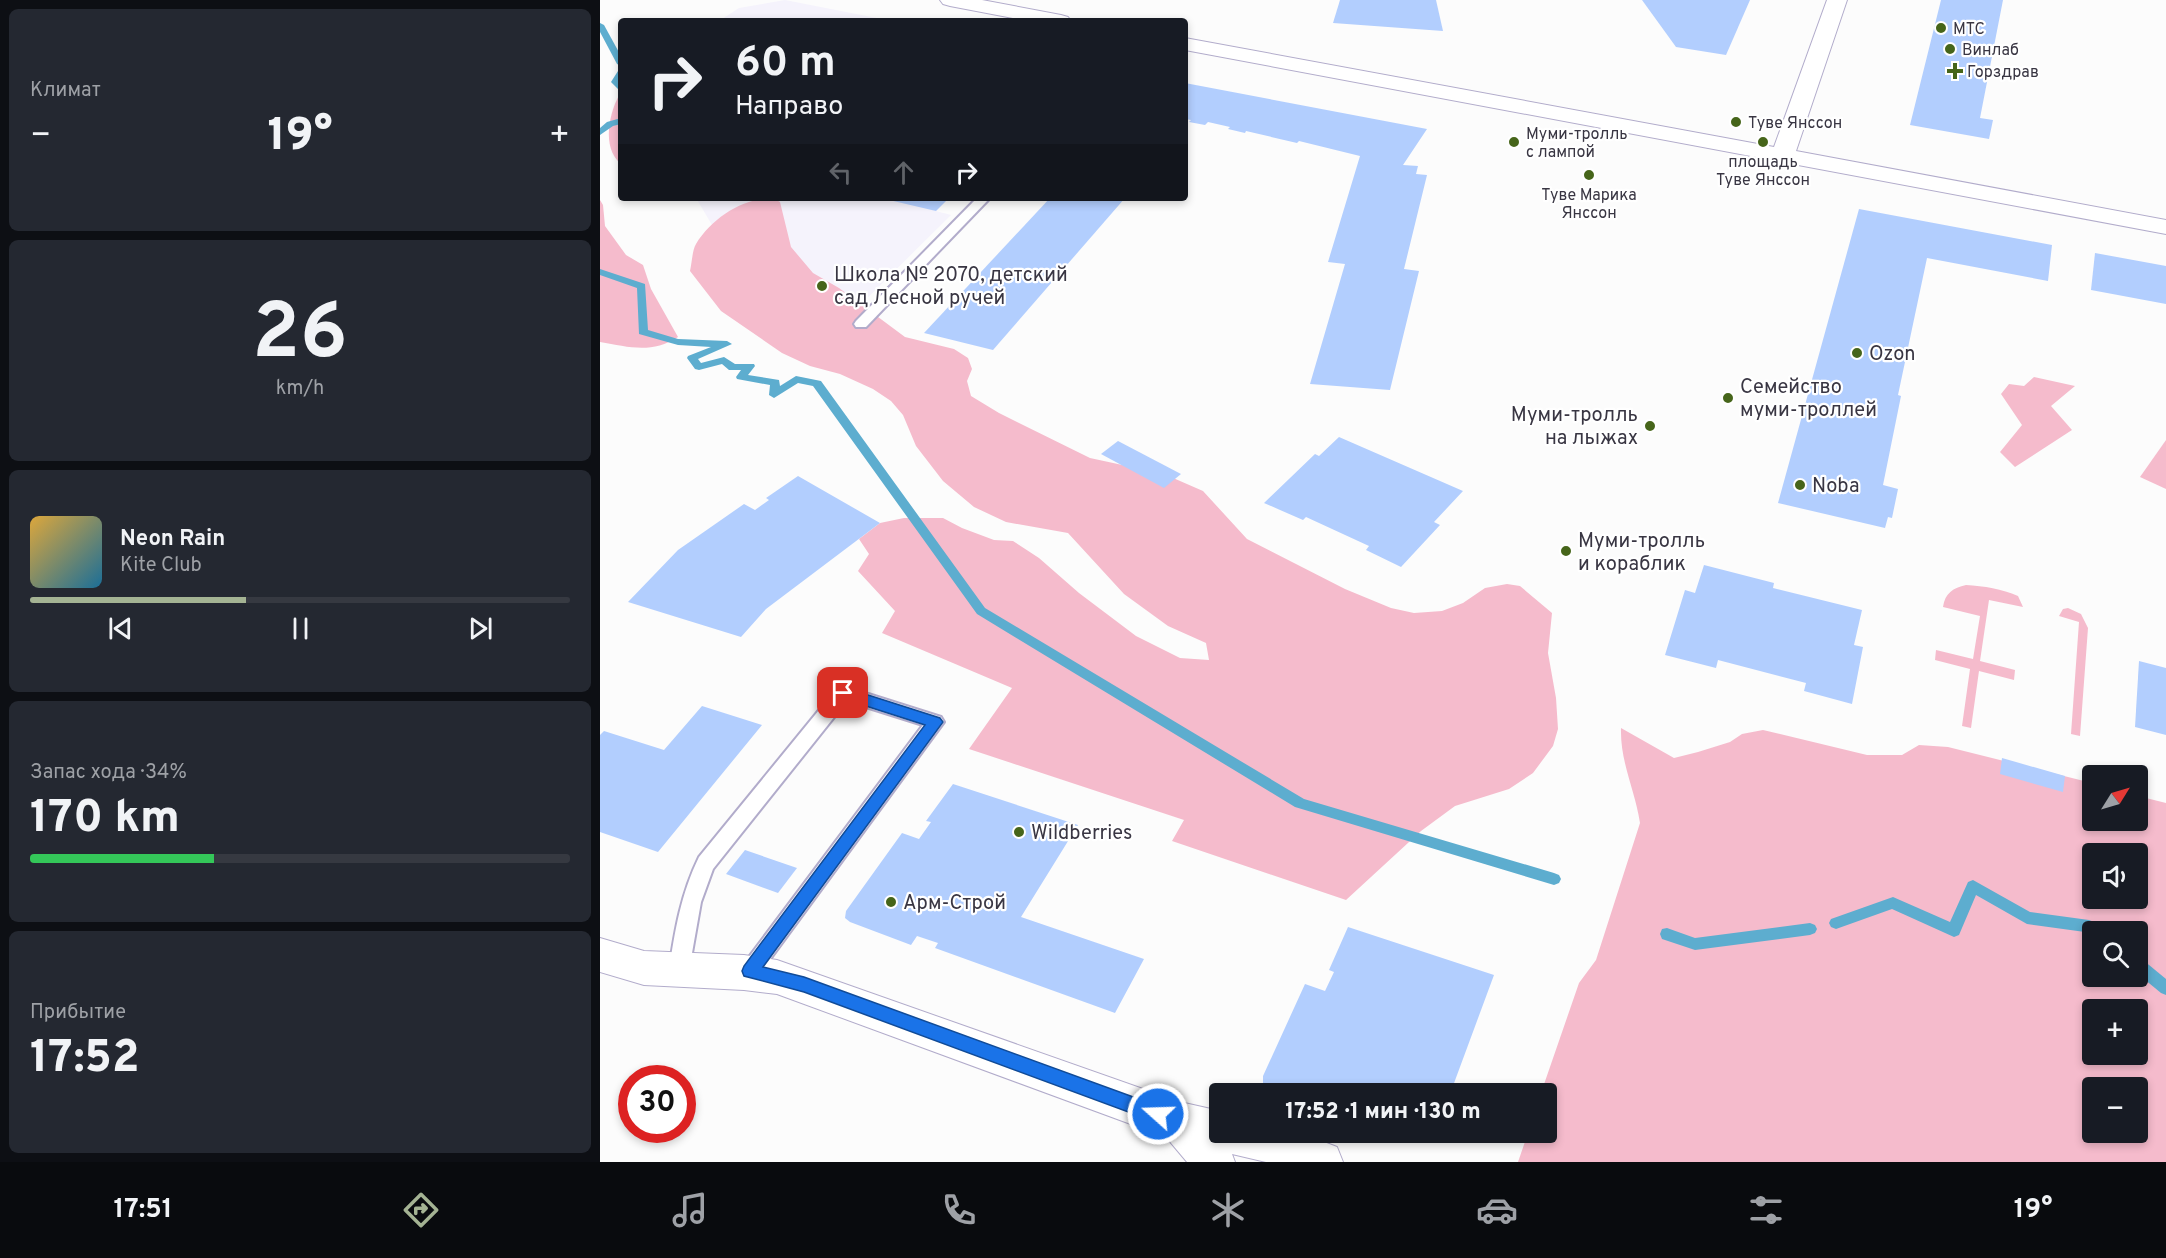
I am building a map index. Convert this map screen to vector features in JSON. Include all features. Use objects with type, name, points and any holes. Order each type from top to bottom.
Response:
[{"type":"street","points":[[950,0],[1045,18]]},
{"type":"street","points":[[1782,157],[1837,0]]},
{"type":"street","points":[[1188,45],[2166,227]]},
{"type":"street","points":[[600,955],[645,969],[750,971],[804,985],[1200,1127],[1214,1162]]},
{"type":"street","points":[[1271,1143],[1322,1162]]},
{"type":"lane","points":[[861,324],[981,201]]},
{"type":"lane","points":[[680,970],[690,902],[695,884],[706,863],[843,693],[935,722],[750,971]]},
{"type":"shaded area","points":[[785,0],[877,18],[724,18],[739,8]]},
{"type":"shaded area","points":[[618,98],[618,160],[611,149],[609,139],[610,119]]},
{"type":"shaded area","points":[[600,200],[603,205],[605,226],[626,255],[643,265],[651,289],[678,337],[659,346],[640,348],[600,342]]},
{"type":"shaded area","name":"Школа № 2070, детский сад Лесной ручей","points":[[698,201],[946,201],[936,211],[951,215],[818,347],[712,225]]},
{"type":"shaded area","points":[[751,202],[780,202],[791,247],[813,273],[839,288],[905,337],[954,349],[968,358],[972,369],[967,381],[971,396],[999,413],[1090,458],[1164,474],[1203,491],[1247,539],[1345,589],[1391,608],[1414,613],[1442,611],[1463,603],[1485,588],[1507,584],[1520,586],[1552,613],[1548,653],[1556,698],[1558,729],[1553,746],[1533,773],[1509,789],[1455,806],[1421,831],[1346,900],[1172,841],[1184,820],[969,749],[1012,688],[882,633],[895,611],[858,571],[869,554],[859,539],[880,523],[904,518],[943,518],[994,540],[1013,541],[1039,558],[1079,593],[1136,636],[1180,658],[1209,660],[1206,643],[1168,626],[1124,594],[1068,533],[1006,522],[974,507],[943,481],[916,446],[903,415],[891,401],[873,389],[840,374],[810,366],[782,353],[721,311],[690,271],[693,254],[703,235],[719,218]]},
{"type":"shaded area","points":[[2034,377],[2075,386],[2051,406],[2072,430],[2015,467],[2000,452],[2022,425],[2001,394],[2009,384],[2024,386]]},
{"type":"shaded area","points":[[2166,440],[2166,489],[2140,477]]},
{"type":"shaded area","points":[[1966,585],[1993,588],[2018,596],[2023,607],[1989,600],[1980,661],[2015,670],[2014,680],[1979,671],[1971,728],[1962,726],[1970,669],[1935,660],[1936,650],[1973,659],[1980,616],[1943,607],[1950,592]]},
{"type":"shaded area","points":[[2068,608],[2081,614],[2088,628],[2080,736],[2071,734],[2079,622],[2059,616],[2063,609]]},
{"type":"shaded area","points":[[1621,728],[1674,758],[1730,742],[1742,734],[1763,730],[1867,755],[1902,755],[1919,745],[1948,747],[2082,780],[2082,831],[2148,831],[2148,798],[2166,803],[2166,1162],[1518,1162],[1525,1143],[1557,1143],[1557,1083],[1544,1083],[1579,983],[1596,960],[1640,823],[1623,753]]},
{"type":"building","points":[[1340,0],[1436,0],[1443,31],[1333,23]]},
{"type":"building","points":[[1642,0],[1750,0],[1726,55],[1676,47]]},
{"type":"building","points":[[1941,0],[2003,0],[1980,118],[1993,120],[1989,139],[1910,125]]},
{"type":"building","points":[[1188,84],[1427,129],[1403,165],[1418,166],[1416,174],[1427,175],[1404,269],[1419,271],[1390,390],[1310,384],[1345,264],[1328,262],[1360,156],[1299,141],[1297,143],[1246,131],[1245,133],[1208,122],[1205,125],[1189,122],[1191,120],[1188,120]]},
{"type":"building","points":[[893,201],[946,201],[936,211]]},
{"type":"building","points":[[1047,201],[1122,201],[993,350],[924,333]]},
{"type":"building","points":[[1859,209],[2052,245],[2048,281],[1927,258],[1898,395],[1901,396],[1883,485],[1898,489],[1892,518],[1888,517],[1885,528],[1778,503]]},
{"type":"building","points":[[2095,253],[2166,266],[2166,304],[2091,290]]},
{"type":"building","points":[[1339,437],[1463,491],[1434,522],[1440,525],[1401,567],[1366,550],[1369,546],[1306,517],[1303,520],[1264,503],[1315,454],[1319,456]]},
{"type":"building","points":[[1118,441],[1181,474],[1164,488],[1101,454]]},
{"type":"building","points":[[798,476],[880,523],[766,609],[741,637],[628,602],[678,550],[744,504],[755,510],[769,500],[766,498]]},
{"type":"building","points":[[1704,565],[1774,583],[1773,588],[1862,610],[1854,645],[1863,647],[1852,704],[1804,691],[1806,683],[1718,660],[1716,668],[1665,655],[1685,590],[1695,593]]},
{"type":"building","points":[[2139,661],[2166,668],[2166,735],[2135,727]]},
{"type":"building","points":[[702,706],[762,725],[658,852],[600,832],[600,735],[604,731],[664,750]]},
{"type":"building","points":[[2002,758],[2065,776],[2063,792],[2000,774]]},
{"type":"building","points":[[953,784],[1078,825],[1021,917],[1144,959],[1115,1013],[935,948],[938,943],[917,936],[911,945],[850,922],[845,918],[846,911],[902,833],[919,839],[931,822],[926,821]]},
{"type":"building","points":[[745,850],[797,868],[778,893],[726,874]]},
{"type":"building","points":[[1348,927],[1494,975],[1454,1083],[1263,1083],[1263,1076],[1305,984],[1325,991],[1334,972],[1329,970]]},
{"type":"waterway","points":[[600,25],[618,58]]},
{"type":"waterway","points":[[618,78],[615,82],[618,86]]},
{"type":"waterway","points":[[600,132],[610,124],[618,122]]},
{"type":"waterway","points":[[600,272],[642,286],[643,332],[678,342],[727,344],[692,358],[699,367],[724,360],[733,368],[750,366],[741,377],[775,382],[774,395],[796,379],[817,383],[981,611],[1300,803],[1554,879]]},
{"type":"waterway","points":[[1836,923],[1893,903],[1954,931],[1973,886],[2027,918],[2082,925]]},
{"type":"waterway","points":[[1667,934],[1695,944],[1810,929]]},
{"type":"waterway","points":[[2148,973],[2166,988]]},
{"type":"place","name":"МТС","points":[[1941,28]]},
{"type":"place","name":"Винлаб","points":[[1950,49]]},
{"type":"place","name":"Горздрав","points":[[1955,71]]},
{"type":"place","name":"Туве Янссон","points":[[1736,122]]},
{"type":"place","name":"Муми-тролль с лампой","points":[[1514,142]]},
{"type":"place","name":"площадь Туве Янссон","points":[[1763,142]]},
{"type":"place","name":"Туве Марика Янссон","points":[[1589,175]]},
{"type":"place","name":"Школа № 2070, детский сад Лесной ручей","points":[[822,286]]},
{"type":"place","name":"Ozon","points":[[1857,353]]},
{"type":"place","name":"Семейство муми-троллей","points":[[1728,398]]},
{"type":"place","name":"Муми-тролль на лыжах","points":[[1650,426]]},
{"type":"place","name":"Noba","points":[[1800,485]]},
{"type":"place","name":"Муми-тролль и кораблик","points":[[1566,551]]},
{"type":"place","name":"Wildberries","points":[[1019,832]]},
{"type":"place","name":"Арм-Строй","points":[[891,902]]},
{"type":"route","points":[[843,693],[935,722],[750,971],[777,976],[804,985],[1158,1114]]}]
